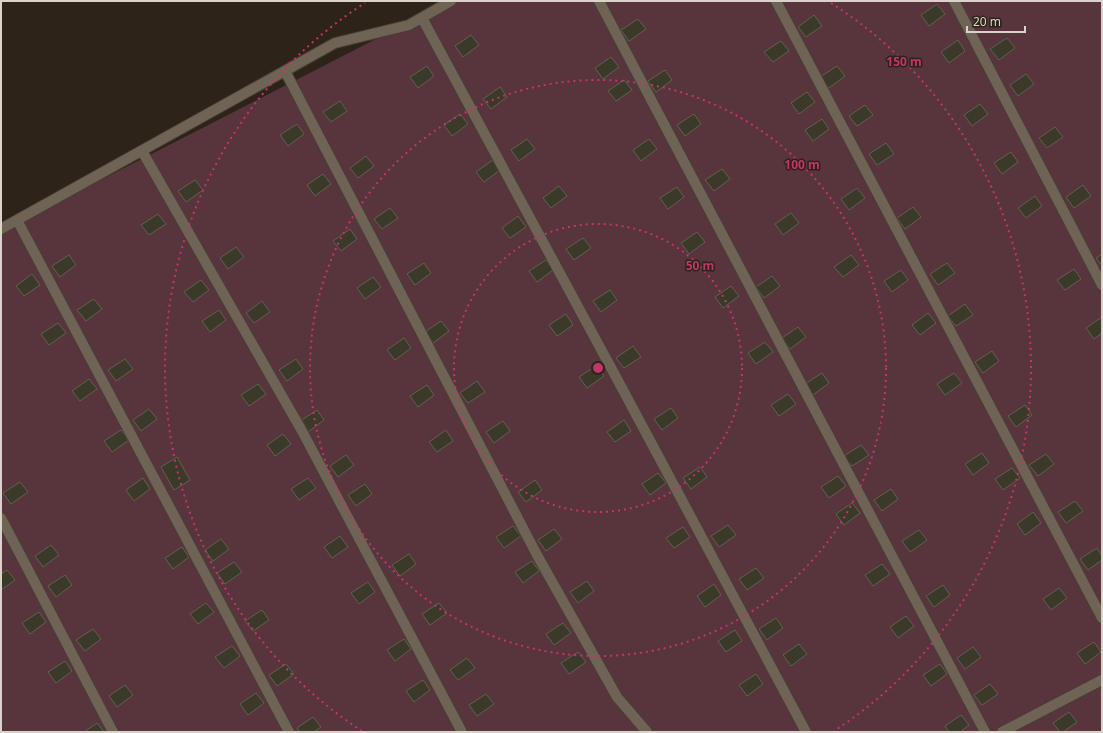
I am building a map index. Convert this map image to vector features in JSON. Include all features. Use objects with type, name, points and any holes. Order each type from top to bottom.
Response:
[{"type":"street","points":[[1,229],[335,43],[409,25],[451,1]]},
{"type":"street","points":[[599,1],[985,732]]},
{"type":"street","points":[[776,1],[1102,618]]},
{"type":"street","points":[[954,1],[1102,285]]},
{"type":"street","points":[[422,18],[806,732]]},
{"type":"street","points":[[285,71],[537,555],[616,697],[647,732]]},
{"type":"street","points":[[142,151],[302,431],[462,732]]},
{"type":"street","points":[[17,220],[289,732]]},
{"type":"street","points":[[1,518],[113,732]]},
{"type":"street","points":[[1002,732],[1102,680]]},
{"type":"shaded area","points":[[450,1],[1102,1],[1102,732],[1,732],[1,231]]},
{"type":"building","points":[[937,4],[945,14],[929,26],[921,15]]},
{"type":"building","points":[[814,15],[822,26],[806,37],[798,27]]},
{"type":"building","points":[[638,19],[646,29],[629,41],[621,30]]},
{"type":"building","points":[[471,35],[479,45],[463,57],[455,46]]},
{"type":"building","points":[[1007,38],[1015,48],[999,60],[990,49]]},
{"type":"building","points":[[958,40],[965,51],[949,63],[941,52]]},
{"type":"building","points":[[781,41],[789,51],[773,62],[764,52]]},
{"type":"building","points":[[611,57],[619,67],[603,79],[595,68]]},
{"type":"building","points":[[427,66],[434,76],[418,88],[410,77]]},
{"type":"building","points":[[837,66],[845,76],[829,88],[820,77]]},
{"type":"building","points":[[665,70],[672,80],[656,92],[648,81]]},
{"type":"building","points":[[1026,74],[1034,84],[1018,96],[1010,85]]},
{"type":"building","points":[[624,80],[632,90],[616,101],[608,91]]},
{"type":"building","points":[[500,87],[507,97],[491,109],[483,99]]},
{"type":"building","points":[[807,92],[815,102],[799,114],[791,103]]},
{"type":"building","points":[[340,101],[347,111],[331,122],[323,112]]},
{"type":"building","points":[[980,104],[988,114],[972,126],[964,115]]},
{"type":"building","points":[[865,105],[873,115],[857,126],[849,116]]},
{"type":"building","points":[[460,114],[468,124],[452,136],[444,125]]},
{"type":"building","points":[[694,114],[701,124],[685,136],[677,125]]},
{"type":"building","points":[[822,119],[829,129],[813,141],[805,130]]},
{"type":"building","points":[[297,124],[304,134],[288,146],[280,135]]},
{"type":"building","points":[[1055,127],[1063,137],[1047,148],[1039,138]]},
{"type":"building","points":[[527,139],[535,149],[519,161],[511,150]]},
{"type":"building","points":[[649,139],[657,149],[641,161],[633,150]]},
{"type":"building","points":[[886,143],[894,154],[877,165],[869,154]]},
{"type":"building","points":[[1011,152],[1018,162],[1002,174],[994,163]]},
{"type":"building","points":[[366,156],[374,166],[358,178],[350,168]]},
{"type":"building","points":[[493,160],[500,170],[484,182],[476,172]]},
{"type":"building","points":[[722,169],[730,179],[714,191],[705,180]]},
{"type":"building","points":[[323,174],[331,184],[315,196],[307,185]]},
{"type":"building","points":[[195,180],[203,190],[186,202],[178,191]]},
{"type":"building","points":[[1083,185],[1091,196],[1074,208],[1066,197]]},
{"type":"building","points":[[559,186],[567,196],[551,208],[543,198]]},
{"type":"building","points":[[677,187],[684,197],[668,209],[660,198]]},
{"type":"building","points":[[857,188],[865,198],[849,210],[841,199]]},
{"type":"building","points":[[1035,196],[1042,206],[1026,218],[1018,208]]},
{"type":"building","points":[[913,207],[921,217],[905,229],[897,218]]},
{"type":"building","points":[[390,208],[398,218],[382,229],[374,219]]},
{"type":"building","points":[[791,213],[799,223],[783,235],[775,224]]},
{"type":"building","points":[[158,214],[166,224],[149,235],[141,225]]},
{"type":"building","points":[[518,216],[526,227],[510,238],[502,228]]},
{"type":"building","points":[[350,229],[357,239],[341,251],[333,241]]},
{"type":"building","points":[[697,232],[705,242],[689,254],[681,243]]},
{"type":"building","points":[[583,238],[591,248],[574,260],[566,249]]},
{"type":"building","points":[[236,247],[244,257],[228,269],[220,258]]},
{"type":"building","points":[[1102,254],[1102,265],[1096,258]]},
{"type":"building","points":[[69,255],[76,265],[60,277],[52,266]]},
{"type":"building","points":[[851,255],[859,265],[843,277],[834,267]]},
{"type":"building","points":[[546,260],[553,270],[537,282],[529,271]]},
{"type":"building","points":[[424,263],[431,273],[415,285],[407,274]]},
{"type":"building","points":[[947,263],[955,273],[938,285],[930,274]]},
{"type":"building","points":[[1074,269],[1081,279],[1065,290],[1057,280]]},
{"type":"building","points":[[901,270],[908,280],[892,292],[884,281]]},
{"type":"building","points":[[32,274],[40,285],[24,296],[16,286]]},
{"type":"building","points":[[772,276],[780,286],[764,298],[756,287]]},
{"type":"building","points":[[373,277],[381,287],[365,299],[357,288]]},
{"type":"building","points":[[201,280],[209,290],[193,302],[184,292]]},
{"type":"building","points":[[731,286],[739,296],[723,308],[715,297]]},
{"type":"building","points":[[610,290],[617,300],[601,312],[593,301]]},
{"type":"building","points":[[94,299],[102,309],[86,321],[77,310]]},
{"type":"building","points":[[262,301],[270,312],[254,323],[246,313]]},
{"type":"building","points":[[965,304],[973,315],[956,326],[948,316]]},
{"type":"building","points":[[219,310],[226,320],[210,332],[202,321]]},
{"type":"building","points":[[928,313],[936,323],[920,335],[912,325]]},
{"type":"building","points":[[566,314],[573,325],[557,336],[549,325]]},
{"type":"building","points":[[1102,317],[1102,333],[1094,339],[1086,328]]},
{"type":"building","points":[[441,321],[449,331],[433,343],[425,332]]},
{"type":"building","points":[[58,323],[66,333],[49,345],[41,334]]},
{"type":"building","points":[[798,327],[806,337],[790,349],[782,338]]},
{"type":"building","points":[[404,338],[411,348],[395,360],[387,350]]},
{"type":"building","points":[[765,342],[773,352],[756,364],[748,353]]},
{"type":"building","points":[[633,346],[641,357],[624,368],[616,358]]},
{"type":"building","points":[[992,351],[999,361],[983,373],[975,362]]},
{"type":"building","points":[[125,359],[133,369],[116,381],[108,370]]},
{"type":"building","points":[[296,359],[303,369],[287,381],[279,370]]},
{"type":"building","points":[[596,366],[604,376],[587,388],[579,377]]},
{"type":"building","points":[[822,373],[829,383],[813,395],[805,384]]},
{"type":"building","points":[[954,373],[962,383],[945,395],[937,384]]},
{"type":"building","points":[[89,379],[97,389],[80,401],[72,391]]},
{"type":"building","points":[[477,381],[485,392],[468,403],[460,393]]},
{"type":"building","points":[[258,384],[266,394],[249,406],[241,395]]},
{"type":"building","points":[[427,385],[434,395],[418,407],[410,396]]},
{"type":"building","points":[[788,394],[796,404],[779,416],[771,405]]},
{"type":"building","points":[[1025,405],[1032,415],[1016,427],[1008,416]]},
{"type":"building","points":[[671,408],[678,418],[662,430],[654,419]]},
{"type":"building","points":[[149,409],[157,419],[141,431],[133,420]]},
{"type":"building","points":[[317,410],[324,420],[308,432],[300,421]]},
{"type":"building","points":[[624,420],[631,431],[615,442],[607,432]]},
{"type":"building","points":[[503,421],[510,431],[494,443],[486,432]]},
{"type":"building","points":[[121,430],[129,440],[112,452],[104,441]]},
{"type":"building","points":[[446,430],[453,441],[437,452],[429,442]]},
{"type":"building","points":[[283,434],[291,444],[275,456],[267,445]]},
{"type":"building","points":[[861,445],[869,455],[852,466],[844,456]]},
{"type":"building","points":[[982,453],[989,463],[973,475],[965,464]]},
{"type":"building","points":[[1046,454],[1054,464],[1038,476],[1029,465]]},
{"type":"building","points":[[346,455],[354,465],[338,477],[330,466]]},
{"type":"building","points":[[177,457],[190,480],[174,490],[161,467]]},
{"type":"building","points":[[700,467],[707,477],[691,489],[683,478]]},
{"type":"building","points":[[1012,468],[1020,478],[1003,490],[995,479]]},
{"type":"building","points":[[658,473],[666,483],[650,495],[642,484]]},
{"type":"building","points":[[838,476],[846,486],[829,498],[821,487]]},
{"type":"building","points":[[143,478],[150,489],[134,501],[126,490]]},
{"type":"building","points":[[308,478],[316,488],[299,500],[291,489]]},
{"type":"building","points":[[535,480],[542,490],[526,502],[518,492]]},
{"type":"building","points":[[20,482],[28,492],[11,504],[3,493]]},
{"type":"building","points":[[365,484],[372,494],[356,506],[348,495]]},
{"type":"building","points":[[891,489],[898,499],[882,511],[874,500]]},
{"type":"building","points":[[1075,501],[1083,511],[1066,523],[1058,512]]},
{"type":"building","points":[[852,503],[860,513],[844,525],[836,514]]},
{"type":"building","points":[[1033,512],[1041,523],[1025,535],[1017,524]]},
{"type":"building","points":[[728,525],[736,535],[719,547],[711,536]]},
{"type":"building","points":[[513,526],[521,536],[504,548],[496,537]]},
{"type":"building","points":[[683,527],[690,537],[674,548],[666,538]]},
{"type":"building","points":[[554,529],[562,539],[546,551],[538,540]]},
{"type":"building","points":[[919,530],[927,540],[910,552],[902,541]]},
{"type":"building","points":[[340,536],[348,547],[332,558],[324,547]]},
{"type":"building","points":[[221,539],[229,549],[213,561],[205,550]]},
{"type":"building","points":[[51,545],[59,555],[43,567],[35,556]]},
{"type":"building","points":[[182,547],[189,557],[173,569],[165,558]]},
{"type":"building","points":[[1097,548],[1102,556],[1102,560],[1088,570],[1080,559]]},
{"type":"building","points":[[409,554],[416,564],[400,576],[392,565]]},
{"type":"building","points":[[532,561],[539,571],[523,583],[515,572]]},
{"type":"building","points":[[234,562],[242,572],[225,584],[217,573]]},
{"type":"building","points":[[882,564],[890,574],[873,586],[865,575]]},
{"type":"building","points":[[756,568],[764,578],[747,590],[739,579]]},
{"type":"building","points":[[7,570],[15,580],[1,590],[1,574]]},
{"type":"building","points":[[65,575],[72,585],[56,597],[48,586]]},
{"type":"building","points":[[587,581],[594,591],[578,603],[570,592]]},
{"type":"building","points":[[368,582],[375,592],[359,604],[351,593]]},
{"type":"building","points":[[714,584],[721,595],[705,607],[697,596]]},
{"type":"building","points":[[943,585],[950,595],[934,607],[926,596]]},
{"type":"building","points":[[1059,588],[1067,598],[1051,610],[1043,599]]},
{"type":"building","points":[[206,603],[214,612],[198,624],[190,614]]},
{"type":"building","points":[[439,603],[447,613],[430,625],[422,614]]},
{"type":"building","points":[[262,610],[269,620],[253,631],[245,621]]},
{"type":"building","points":[[39,612],[46,622],[30,634],[22,623]]},
{"type":"building","points":[[906,616],[914,626],[898,638],[890,627]]},
{"type":"building","points":[[776,618],[783,628],[767,640],[759,629]]},
{"type":"building","points":[[563,623],[571,633],[554,645],[546,634]]},
{"type":"building","points":[[93,629],[101,639],[85,651],[76,640]]},
{"type":"building","points":[[735,630],[742,641],[726,652],[718,641]]},
{"type":"building","points":[[404,639],[411,649],[395,661],[387,650]]},
{"type":"building","points":[[1094,642],[1101,652],[1085,664],[1077,653]]},
{"type":"building","points":[[799,644],[807,654],[791,666],[783,655]]},
{"type":"building","points":[[232,646],[240,656],[224,668],[215,657]]},
{"type":"building","points":[[973,647],[981,657],[965,669],[957,658]]},
{"type":"building","points":[[578,652],[586,662],[569,674],[561,663]]},
{"type":"building","points":[[467,658],[475,668],[458,680],[450,670]]},
{"type":"building","points":[[65,661],[72,671],[56,683],[48,672]]},
{"type":"building","points":[[286,664],[294,674],[277,686],[269,675]]},
{"type":"building","points":[[940,664],[947,674],[931,686],[923,675]]},
{"type":"building","points":[[756,674],[763,684],[747,696],[739,685]]},
{"type":"building","points":[[423,680],[430,690],[414,702],[406,691]]},
{"type":"building","points":[[990,684],[998,694],[982,705],[974,695]]},
{"type":"building","points":[[125,685],[133,695],[117,707],[109,696]]},
{"type":"building","points":[[256,693],[264,703],[248,715],[240,704]]},
{"type":"building","points":[[486,694],[494,704],[477,716],[469,705]]},
{"type":"building","points":[[1069,712],[1077,722],[1063,732],[1060,732],[1053,723]]},
{"type":"building","points":[[961,715],[969,725],[960,732],[949,732],[945,726]]},
{"type":"building","points":[[313,717],[321,727],[314,732],[300,732],[297,728]]},
{"type":"building","points":[[97,723],[104,732],[84,732]]}]
